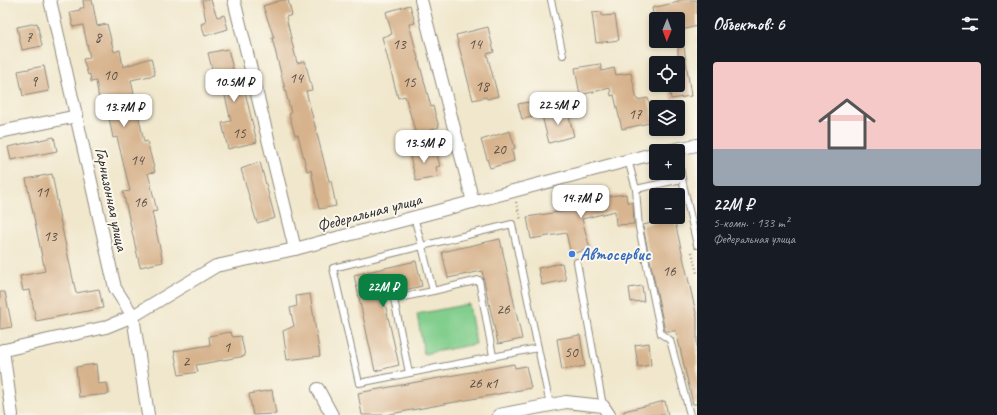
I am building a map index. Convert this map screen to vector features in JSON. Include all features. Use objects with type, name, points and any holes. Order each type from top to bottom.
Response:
[{"type":"street","name":"Гарнизонная улица","points":[[50,0],[115,288],[133,316]]},
{"type":"street","points":[[234,0],[296,249]]},
{"type":"street","points":[[421,0],[473,202]]},
{"type":"street","points":[[0,132],[77,116]]},
{"type":"street","points":[[685,149],[697,145]]},
{"type":"street","name":"Федеральная улица","points":[[133,316],[216,266],[296,249],[649,155]]},
{"type":"street","points":[[12,415],[1,351],[106,327],[133,316],[148,415]]},
{"type":"street","points":[[318,389],[332,415]]},
{"type":"street","points":[[499,415],[566,402],[606,410]]},
{"type":"lane","points":[[552,0],[563,55]]},
{"type":"lane","points":[[628,160],[636,188],[639,228],[661,334],[670,340],[690,415]]},
{"type":"lane","points":[[636,188],[677,180]]},
{"type":"lane","points":[[682,180],[697,245]]},
{"type":"lane","points":[[414,217],[433,290]]},
{"type":"lane","points":[[538,348],[409,372],[359,383],[333,268],[512,224],[550,405]]},
{"type":"lane","points":[[577,262],[606,410]]},
{"type":"lane","points":[[409,372],[394,299],[479,280],[493,356]]},
{"type":"green space","points":[[469,304],[476,344],[424,354],[417,314]]},
{"type":"building","points":[[83,0],[92,0],[97,26],[107,24],[114,52],[120,50],[123,67],[151,58],[155,75],[131,80],[144,142],[147,141],[155,172],[148,173],[157,211],[152,212],[163,262],[140,267],[123,192],[130,191],[117,137],[113,138],[105,97],[99,99],[96,81],[91,82],[90,74],[88,75],[83,59],[90,58],[83,25],[73,27],[70,12],[84,8]]},
{"type":"building","points":[[202,0],[211,0],[217,17],[224,15],[228,29],[205,36],[201,24],[206,22]]},
{"type":"building","points":[[282,0],[288,0],[292,15],[286,17],[297,63],[305,61],[312,90],[306,91],[329,181],[331,181],[336,206],[319,209],[311,170],[307,171],[298,135],[295,135],[289,114],[291,113],[272,38],[274,38],[263,6]]},
{"type":"building","points":[[678,0],[697,0],[697,26],[685,29],[685,12],[653,12],[652,8],[678,2]]},
{"type":"building","points":[[410,5],[415,23],[409,24],[431,107],[433,106],[439,127],[416,134],[405,96],[398,98],[382,37],[392,34],[386,12]]},
{"type":"building","points":[[602,12],[602,16],[615,15],[619,40],[596,43],[592,13]]},
{"type":"building","points":[[37,23],[42,46],[22,50],[17,27]]},
{"type":"building","points":[[488,27],[494,52],[487,54],[498,96],[487,99],[486,97],[473,100],[456,35]]},
{"type":"building","points":[[678,48],[684,48],[691,96],[671,99],[670,92],[685,92],[685,56],[678,56]]},
{"type":"building","points":[[228,49],[237,85],[243,84],[257,142],[228,149],[222,123],[231,121],[219,71],[213,73],[208,53]]},
{"type":"building","points":[[600,64],[602,71],[614,68],[616,75],[631,73],[637,100],[648,98],[649,123],[622,129],[614,95],[611,96],[610,88],[580,95],[575,68]]},
{"type":"building","points":[[44,66],[49,91],[23,96],[18,71]]},
{"type":"building","points":[[529,102],[533,117],[522,119],[518,104]]},
{"type":"building","points":[[567,109],[574,136],[549,143],[542,116]]},
{"type":"building","points":[[510,131],[515,148],[512,150],[514,161],[490,168],[481,140]]},
{"type":"building","points":[[54,137],[57,151],[11,160],[8,147]]},
{"type":"building","points":[[429,148],[432,156],[437,155],[440,166],[436,167],[438,177],[416,181],[409,152]]},
{"type":"building","points":[[260,162],[275,218],[257,223],[241,169]]},
{"type":"building","points":[[52,174],[57,205],[76,293],[99,289],[103,308],[36,321],[30,290],[23,291],[20,276],[45,271],[26,179]]},
{"type":"building","points":[[594,191],[596,198],[626,194],[627,202],[633,203],[634,224],[616,225],[615,211],[582,219],[590,249],[571,254],[566,233],[531,239],[527,217],[572,210],[569,198]]},
{"type":"building","points":[[675,224],[697,317],[697,404],[693,404],[676,331],[665,331],[643,225]]},
{"type":"building","points":[[500,239],[522,339],[498,344],[482,271],[448,278],[442,252]]},
{"type":"building","points":[[416,261],[422,286],[383,295],[399,365],[375,371],[354,275]]},
{"type":"building","points":[[562,263],[566,280],[542,285],[538,268]]},
{"type":"building","points":[[642,286],[644,301],[631,302],[629,288]]},
{"type":"building","points":[[0,292],[5,292],[12,327],[0,329]]},
{"type":"building","points":[[310,294],[320,356],[287,360],[283,331],[294,326],[290,308],[297,306],[296,296]]},
{"type":"building","points":[[230,332],[233,337],[241,336],[245,356],[196,365],[198,372],[179,375],[174,351],[210,345],[209,336]]},
{"type":"building","points":[[580,335],[585,366],[562,370],[557,339]]},
{"type":"building","points":[[649,343],[651,365],[638,367],[635,345]]},
{"type":"building","points":[[96,364],[98,384],[107,383],[109,394],[79,397],[76,367]]},
{"type":"building","points":[[514,364],[515,368],[526,366],[531,388],[385,415],[362,415],[358,393]]},
{"type":"building","points":[[272,390],[276,414],[253,415],[249,394]]},
{"type":"building","points":[[665,401],[668,415],[624,415],[624,411]]},
{"type":"place","name":"Автосервис","points":[[572,254]]}]
